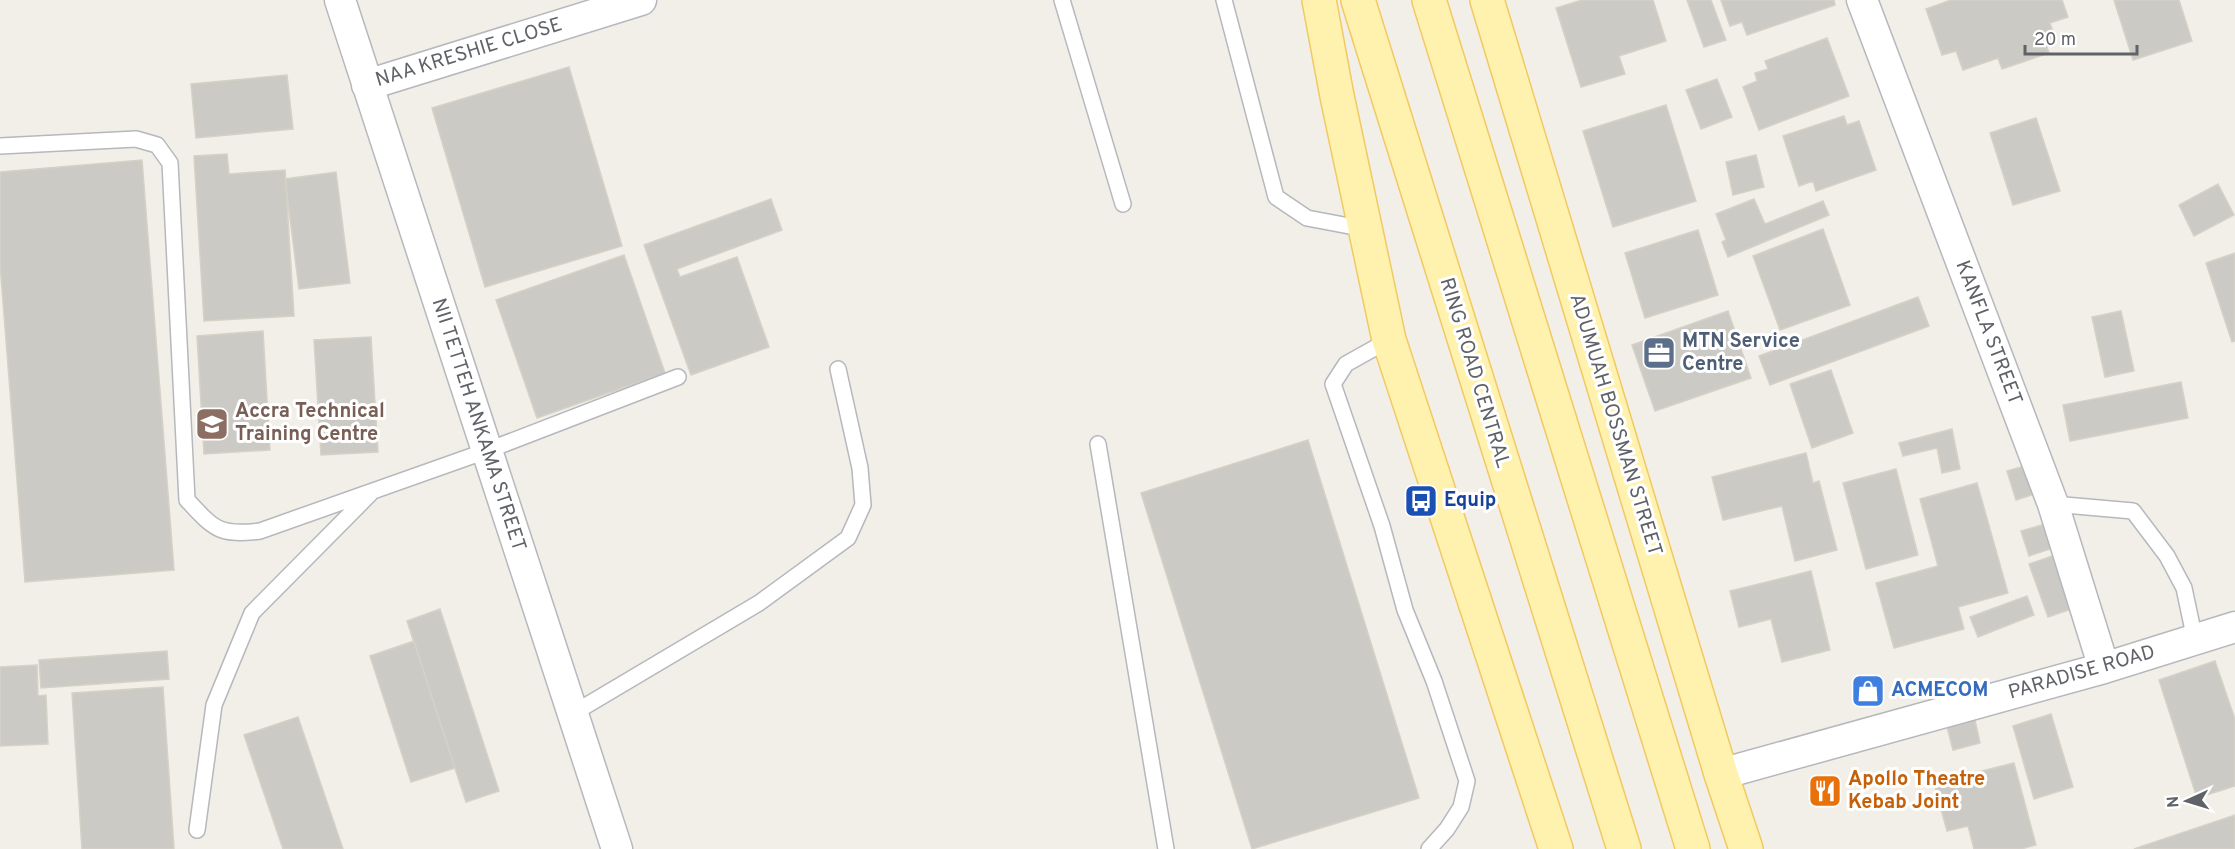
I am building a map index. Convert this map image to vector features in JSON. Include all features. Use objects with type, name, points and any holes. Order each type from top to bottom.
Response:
[{"type":"main road","points":[[1319,0],[1336,96],[1389,340],[1556,849]]},
{"type":"main road","name":"RING ROAD CENTRAL","points":[[1358,0],[1624,849]]},
{"type":"main road","points":[[1429,0],[1693,849]]},
{"type":"main road","name":"ADUMUAH BOSSMAN STREET","points":[[1487,0],[1721,774],[1746,849]]},
{"type":"street","name":"NII TETTEH ANKAMA STREET","points":[[340,0],[617,849]]},
{"type":"street","name":"NAA KRESHIE CLOSE","points":[[367,85],[641,0]]},
{"type":"street","name":"KANFLA STREET","points":[[1862,0],[2053,504],[2104,668]]},
{"type":"street","name":"PARADISE ROAD","points":[[1721,774],[2104,668],[2235,627]]},
{"type":"lane","points":[[1062,0],[1124,204]]},
{"type":"lane","points":[[1224,0],[1276,197],[1307,218],[1365,230]]},
{"type":"lane","points":[[0,146],[136,139],[157,145],[170,163],[187,500],[212,527],[236,534],[260,531],[486,451],[678,377]]},
{"type":"lane","points":[[1389,340],[1346,364],[1333,384],[1382,526],[1405,610],[1434,681],[1467,781],[1461,807],[1447,829],[1429,849]]},
{"type":"lane","points":[[572,714],[759,603],[848,538],[863,504],[860,468],[838,369]]},
{"type":"lane","points":[[1098,444],[1166,849]]},
{"type":"lane","points":[[197,830],[214,705],[252,613],[372,492]]},
{"type":"lane","points":[[2053,504],[2133,511],[2167,556],[2184,588],[2194,640]]},
{"type":"building","points":[[1582,0],[1653,0],[1666,41],[1619,56],[1625,74],[1581,87],[1556,8]]},
{"type":"building","points":[[1687,0],[1711,0],[1726,40],[1704,47]]},
{"type":"building","points":[[1721,0],[1834,0],[1835,5],[1747,35],[1742,22],[1730,26]]},
{"type":"building","points":[[1951,0],[2062,0],[2068,17],[2050,23],[2055,37],[2045,41],[2049,53],[2002,69],[1998,58],[1963,70],[1956,51],[1942,55],[1926,9]]},
{"type":"building","points":[[2114,0],[2179,0],[2192,41],[2133,60]]},
{"type":"building","points":[[1827,38],[1849,96],[1759,130],[1743,87],[1757,81],[1755,73],[1768,69],[1765,61]]},
{"type":"building","points":[[569,67],[622,246],[485,287],[432,108]]},
{"type":"building","points":[[287,75],[293,129],[196,138],[191,84]]},
{"type":"building","points":[[1717,79],[1732,117],[1701,129],[1686,90]]},
{"type":"building","points":[[1666,105],[1696,201],[1613,227],[1583,131]]},
{"type":"building","points":[[1844,116],[1847,125],[1859,121],[1876,170],[1816,191],[1813,181],[1799,186],[1783,136]]},
{"type":"building","points":[[2036,118],[2060,191],[2013,205],[1990,133]]},
{"type":"building","points":[[227,154],[229,174],[285,170],[294,316],[204,321],[194,156]]},
{"type":"building","points":[[1756,155],[1764,187],[1733,195],[1726,162]]},
{"type":"building","points":[[142,160],[174,570],[25,582],[0,264],[0,172]]},
{"type":"building","points":[[336,172],[350,283],[299,289],[285,179]]},
{"type":"building","points":[[2218,184],[2234,215],[2194,236],[2179,205]]},
{"type":"building","points":[[771,199],[782,230],[677,269],[680,277],[737,257],[769,347],[691,375],[644,245]]},
{"type":"building","points":[[1754,199],[1765,224],[1823,201],[1829,215],[1728,257],[1722,242],[1726,240],[1716,214]]},
{"type":"building","points":[[1823,229],[1850,305],[1780,330],[1753,256]]},
{"type":"building","points":[[1698,230],[1718,295],[1645,318],[1625,253]]},
{"type":"building","points":[[2235,253],[2235,341],[2232,342],[2206,263]]},
{"type":"building","points":[[624,255],[665,373],[537,418],[496,300]]},
{"type":"building","points":[[1918,297],[1929,326],[1770,385],[1759,356]]},
{"type":"building","points":[[1728,311],[1751,378],[1655,411],[1632,345]]},
{"type":"building","points":[[2121,311],[2134,371],[2105,377],[2092,317]]},
{"type":"building","points":[[263,331],[270,450],[204,454],[197,336]]},
{"type":"building","points":[[371,337],[378,452],[321,455],[314,340]]},
{"type":"building","points":[[1831,370],[1853,433],[1812,448],[1790,384]]},
{"type":"building","points":[[2181,382],[2188,418],[2070,441],[2063,405]]},
{"type":"building","points":[[1952,429],[1960,469],[1942,473],[1937,448],[1903,456],[1899,443]]},
{"type":"building","points":[[1308,440],[1419,798],[1252,849],[1141,493]]},
{"type":"building","points":[[1806,453],[1813,483],[1819,481],[1837,550],[1795,561],[1782,506],[1723,520],[1712,477]]},
{"type":"building","points":[[2032,464],[2041,492],[2016,500],[2007,471]]},
{"type":"building","points":[[1896,469],[1918,555],[1866,569],[1843,483]]},
{"type":"building","points":[[1977,483],[2008,593],[1958,607],[1964,629],[1894,648],[1876,583],[1938,566],[1920,499]]},
{"type":"building","points":[[2049,523],[2056,547],[2029,556],[2021,531]]},
{"type":"building","points":[[2061,553],[2080,606],[2048,617],[2029,564]]},
{"type":"building","points":[[1811,571],[1830,650],[1782,662],[1771,619],[1739,627],[1730,591]]},
{"type":"building","points":[[2027,596],[2034,615],[1978,637],[1970,617]]},
{"type":"building","points":[[440,609],[499,791],[466,802],[407,621]]},
{"type":"building","points":[[414,641],[455,768],[411,782],[370,656]]},
{"type":"building","points":[[167,651],[169,679],[41,688],[39,660]]},
{"type":"building","points":[[2215,661],[2235,719],[2235,786],[2197,798],[2159,680]]},
{"type":"building","points":[[37,665],[38,696],[46,695],[48,744],[0,746],[0,667]]},
{"type":"building","points":[[163,687],[174,849],[82,849],[72,693]]},
{"type":"building","points":[[2051,714],[2073,787],[2034,799],[2013,726]]},
{"type":"building","points":[[1974,716],[1980,743],[1953,750],[1946,723]]},
{"type":"building","points":[[298,717],[343,849],[283,849],[244,735]]},
{"type":"building","points":[[2014,763],[2036,845],[2021,849],[1974,849],[1968,826],[1947,831],[1934,783]]},
{"type":"building","points":[[2235,815],[2235,849],[2134,849]]},
{"type":"place","name":"MTN Service Centre","points":[[1659,353]]},
{"type":"place","name":"Accra Technical Training Centre","points":[[212,424]]},
{"type":"place","name":"Equip","points":[[1421,501]]},
{"type":"place","name":"ACMECOM","points":[[1868,691]]},
{"type":"place","name":"Apollo Theatre Kebab Joint","points":[[1825,791]]}]
